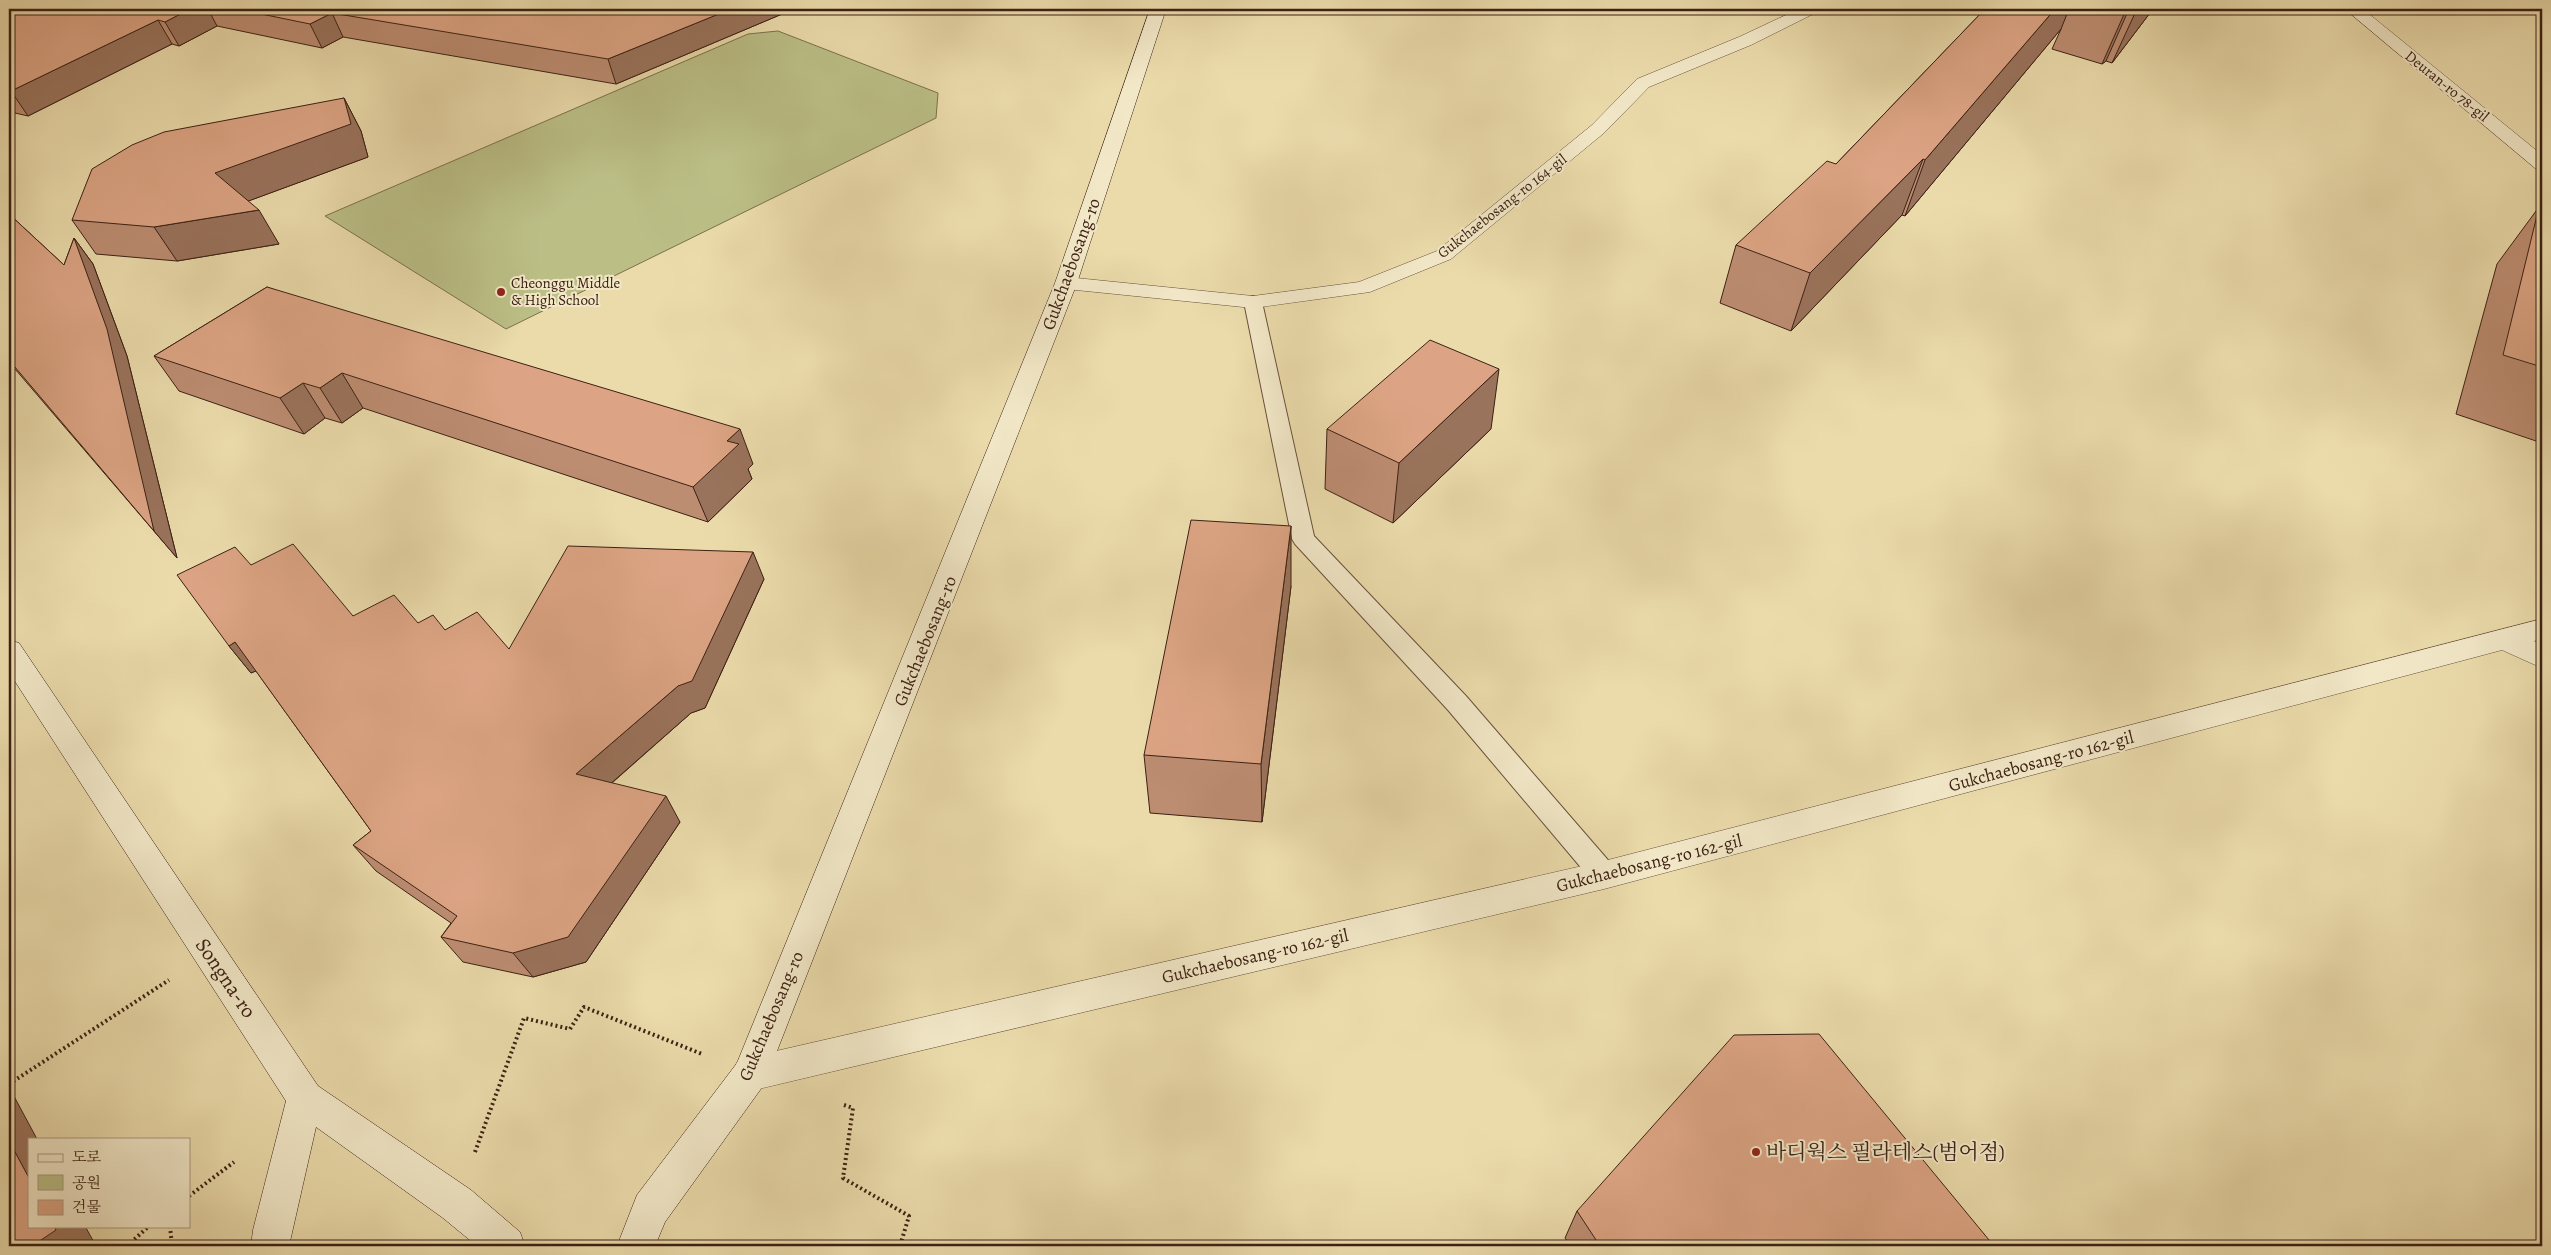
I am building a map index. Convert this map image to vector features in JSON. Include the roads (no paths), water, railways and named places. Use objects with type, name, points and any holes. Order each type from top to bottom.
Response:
[{"type":"street","name":"Gukchaebosang-ro","points":[[636,1246],[651,1209],[750,1074],[1066,283],[1158,9]]},
{"type":"street","name":"Gukchaebosang-ro 164-gil","points":[[1066,283],[1253,302],[1363,288],[1444,255],[1598,129],[1644,83],[1745,41],[1811,9]]},
{"type":"street","name":"Deuran-ro 78-gil","points":[[2352,9],[2542,164]]},
{"type":"street","name":"Gukchaebosang-ro 162-gil","points":[[750,1074],[1604,875],[2542,629]]},
{"type":"street","points":[[2505,638],[2542,658]]},
{"type":"street","name":"Songna-ro","points":[[9,650],[305,1098],[457,1204],[506,1246]]},
{"type":"street","points":[[270,1246],[272,1230],[305,1098]]},
{"type":"lane","points":[[1253,302],[1303,539],[1457,703],[1604,875]]},
{"type":"place","name":"Cheonggu Middle & High School","points":[[501,292]]},
{"type":"place","name":"바디웍스 필라테스(범어점)","points":[[1756,1152]]}]
